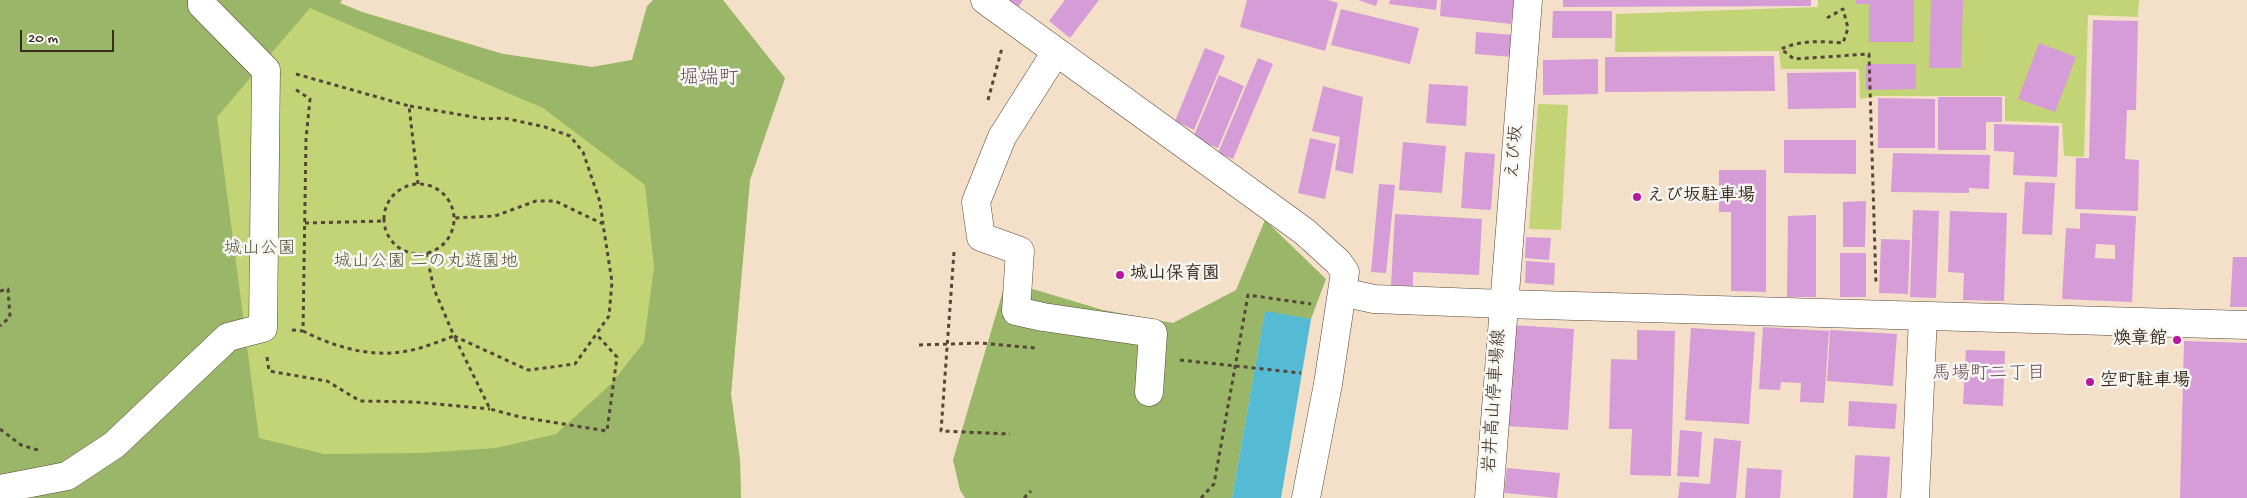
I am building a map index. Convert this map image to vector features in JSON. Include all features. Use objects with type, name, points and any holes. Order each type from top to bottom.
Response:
[{"type":"street","points":[[0,489],[67,476],[114,445],[228,337],[263,328],[266,70],[202,5],[202,0]]},
{"type":"street","points":[[985,0],[1305,232],[1338,262],[1345,272],[1329,376],[1306,498]]},
{"type":"street","name":"えび坂","points":[[1504,304],[1528,0]]},
{"type":"street","points":[[1056,52],[1002,137],[976,202],[981,237],[1020,251],[1016,311],[1044,318],[1153,332],[1150,392]]},
{"type":"street","points":[[1341,300],[1374,299],[2247,325]]},
{"type":"street","name":"岩井高山停車場線","points":[[1489,498],[1504,304]]},
{"type":"street","points":[[1915,498],[1923,316]]},
{"type":"path","points":[[1827,18],[1843,9],[1848,28],[1843,43],[1820,41],[1794,43],[1781,49],[1794,59],[1869,54],[1876,313]]},
{"type":"path","points":[[263,328],[303,331],[328,344],[375,352],[401,352],[454,336],[528,370],[575,364],[609,316],[612,282],[600,202],[583,152],[570,136],[545,127],[504,118],[485,119],[409,106],[300,74],[266,70]]},
{"type":"path","points":[[266,70],[310,99],[306,139],[303,331]]},
{"type":"path","points":[[409,106],[418,184]]},
{"type":"path","points":[[418,184],[439,190],[447,197],[454,218],[452,230],[446,240],[437,248],[426,253],[414,254],[403,250],[393,243],[387,233],[384,221],[390,200],[397,192],[407,186],[418,184]]},
{"type":"path","points":[[454,218],[495,216],[536,202],[555,201],[603,224]]},
{"type":"path","points":[[305,223],[384,221]]},
{"type":"path","points":[[426,253],[434,289],[454,336],[490,410]]},
{"type":"path","points":[[0,291],[8,289],[10,316],[0,326]]},
{"type":"path","points":[[1201,498],[1214,484],[1248,295],[1341,300]]},
{"type":"path","points":[[269,371],[327,380],[360,401],[415,402],[490,410],[520,417],[607,431],[617,358],[597,335]]},
{"type":"path","points":[[919,345],[982,343],[1012,346]]},
{"type":"path","points":[[946,344],[940,431],[1010,434]]},
{"type":"path","points":[[1188,361],[1329,376]]},
{"type":"path","points":[[1024,498],[1031,491]]},
{"type":"green space","name":"城山公園","points":[[0,0],[342,0],[340,3],[362,12],[503,54],[592,67],[632,60],[785,78],[750,180],[731,394],[740,460],[741,498],[0,498]]},
{"type":"green space","points":[[0,0],[342,0],[340,3],[362,12],[503,54],[592,67],[632,60],[647,6],[653,0],[723,0],[785,78],[750,180],[731,394],[740,460],[741,498],[0,498]],"holes":[[[310,8],[543,108],[645,185],[654,267],[644,342],[611,384],[556,434],[496,448],[421,453],[324,454],[259,438],[217,117]]]},
{"type":"green space","points":[[1818,0],[2139,0],[2138,17],[2088,15],[2084,157],[2064,156],[2062,123],[2005,121],[2005,96],[1877,96],[1860,99],[1859,69],[1781,69],[1779,51],[1615,52],[1616,14],[1818,7]]},
{"type":"green space","points":[[1538,104],[1568,105],[1561,230],[1529,229]]},
{"type":"green space","points":[[1265,220],[1326,279],[1311,319],[1265,312],[1232,498],[965,498],[960,490],[953,460],[1006,281],[1103,310],[1173,323],[1236,290]]},
{"type":"water","points":[[1265,311],[1311,319],[1281,498],[1232,498]]},
{"type":"building","points":[[1006,0],[1023,0],[1017,9]]},
{"type":"building","points":[[1065,0],[1099,0],[1070,38],[1049,21]]},
{"type":"building","points":[[1247,0],[1328,0],[1338,3],[1325,51],[1240,27]]},
{"type":"building","points":[[1358,0],[1378,0],[1376,6]]},
{"type":"building","points":[[1390,0],[1437,0],[1436,10],[1389,4]]},
{"type":"building","points":[[1441,0],[1514,0],[1511,24],[1440,16]]},
{"type":"building","points":[[1563,0],[1811,0],[1811,6],[1563,7]]},
{"type":"building","points":[[1856,0],[1914,0],[1914,42],[1869,42],[1869,4],[1856,4]]},
{"type":"building","points":[[1931,0],[1963,0],[1961,68],[1929,68]]},
{"type":"building","points":[[1341,9],[1419,28],[1410,64],[1331,45]]},
{"type":"building","points":[[1553,11],[1612,11],[1612,38],[1552,38]]},
{"type":"building","points":[[2093,20],[2138,21],[2136,110],[2127,110],[2125,159],[2139,160],[2138,211],[2075,209],[2076,158],[2089,158]]},
{"type":"building","points":[[1476,32],[1515,35],[1513,57],[1475,54]]},
{"type":"building","points":[[2039,43],[2076,57],[2055,112],[2018,99]]},
{"type":"building","points":[[1205,48],[1225,56],[1194,130],[1175,121]]},
{"type":"building","points":[[1774,56],[1775,91],[1605,92],[1605,57]]},
{"type":"building","points":[[1258,58],[1273,64],[1233,159],[1218,153]]},
{"type":"building","points":[[1598,59],[1598,94],[1543,95],[1543,60]]},
{"type":"building","points":[[1866,64],[1916,64],[1916,89],[1866,90]]},
{"type":"building","points":[[1856,72],[1856,108],[1788,109],[1787,73]]},
{"type":"building","points":[[1219,75],[1244,86],[1218,148],[1193,138]]},
{"type":"building","points":[[1429,84],[1468,86],[1466,126],[1426,123]]},
{"type":"building","points":[[1323,86],[1363,97],[1353,174],[1335,170],[1340,137],[1312,131]]},
{"type":"building","points":[[1938,97],[2002,97],[2002,122],[1986,122],[1986,150],[1938,150]]},
{"type":"building","points":[[1878,98],[1935,99],[1935,148],[1878,148]]},
{"type":"building","points":[[1994,124],[2059,126],[2057,177],[2013,175],[2014,152],[1994,151]]},
{"type":"building","points":[[1310,138],[1336,144],[1325,199],[1298,193]]},
{"type":"building","points":[[1784,140],[1856,140],[1856,174],[1784,173]]},
{"type":"building","points":[[1403,142],[1446,146],[1442,193],[1399,190]]},
{"type":"building","points":[[1465,152],[1495,154],[1491,210],[1461,208]]},
{"type":"building","points":[[1893,153],[1990,155],[1989,189],[1969,188],[1969,193],[1891,192]]},
{"type":"building","points":[[1719,170],[1766,170],[1766,292],[1731,291],[1731,212],[1719,212]]},
{"type":"building","points":[[2025,182],[2055,183],[2052,235],[2022,234]]},
{"type":"building","points":[[1379,184],[1395,185],[1386,273],[1371,272]]},
{"type":"building","points":[[1866,201],[1865,247],[1843,247],[1843,202]]},
{"type":"building","points":[[1913,210],[1939,211],[1936,298],[1910,297]]},
{"type":"building","points":[[1950,211],[2007,213],[2004,301],[1963,300],[1964,273],[1948,272]]},
{"type":"building","points":[[2080,213],[2136,216],[2132,302],[2062,299],[2066,228],[2080,229]],"holes":[[[2096,244],[2115,245],[2115,259],[2095,258]]]},
{"type":"building","points":[[1395,214],[1482,219],[1479,275],[1413,272],[1413,286],[1391,285]]},
{"type":"building","points":[[1816,215],[1816,297],[1787,297],[1788,216]]},
{"type":"building","points":[[1526,237],[1551,238],[1549,260],[1525,258]]},
{"type":"building","points":[[1881,239],[1910,240],[1908,294],[1879,293]]},
{"type":"building","points":[[1840,253],[1866,253],[1866,297],[1840,297]]},
{"type":"building","points":[[2233,257],[2247,257],[2247,307],[2230,307]]},
{"type":"building","points":[[1526,261],[1555,263],[1554,285],[1525,283]]},
{"type":"building","points":[[1513,325],[1574,329],[1568,430],[1507,426]]},
{"type":"building","points":[[1763,327],[1829,331],[1824,403],[1800,402],[1801,383],[1781,382],[1780,390],[1759,389]]},
{"type":"building","points":[[1691,328],[1755,332],[1749,424],[1685,420]]},
{"type":"building","points":[[1637,330],[1675,331],[1671,476],[1630,475],[1632,429],[1609,429],[1611,359],[1637,360]]},
{"type":"building","points":[[1830,330],[1897,334],[1893,386],[1827,381]]},
{"type":"building","points":[[2184,341],[2247,343],[2247,498],[2180,498]]},
{"type":"building","points":[[1966,350],[2005,351],[2003,406],[1963,404]]},
{"type":"building","points":[[1849,401],[1897,404],[1895,429],[1848,426]]},
{"type":"building","points":[[1680,430],[1702,432],[1699,477],[1677,476]]},
{"type":"building","points":[[1714,438],[1741,441],[1736,498],[1678,498],[1680,482],[1710,484]]},
{"type":"building","points":[[1855,455],[1890,457],[1887,498],[1853,498]]},
{"type":"building","points":[[1507,468],[1560,473],[1557,498],[1504,493]]},
{"type":"building","points":[[1747,468],[1782,470],[1780,498],[1745,498]]},
{"type":"place","name":"えび坂駐車場","points":[[1637,197]]},
{"type":"place","name":"城山保育園","points":[[1120,275]]},
{"type":"place","name":"煥章館","points":[[2177,340]]},
{"type":"place","name":"空町駐車場","points":[[2090,382]]},
{"type":"district","name":"堀端町","points":[[709,80]]},
{"type":"district","name":"馬場町二丁目","points":[[1989,375]]},
{"type":"park label","name":"城山公園 二の丸遊園地","points":[[426,263]]}]
